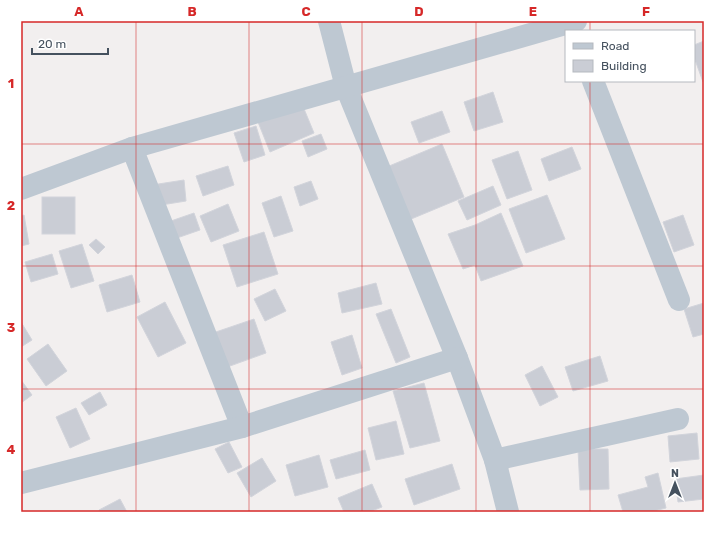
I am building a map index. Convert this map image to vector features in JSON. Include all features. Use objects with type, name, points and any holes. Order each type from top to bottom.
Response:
[{"type":"street","points":[[329,21],[346,87],[457,358],[496,460],[508,512]]},
{"type":"street","points":[[21,189],[132,148],[572,24]]},
{"type":"street","points":[[593,82],[679,300]]},
{"type":"street","points":[[132,148],[242,427]]},
{"type":"street","points":[[21,483],[242,427],[457,358]]},
{"type":"street","points":[[496,460],[678,418]]},
{"type":"building","points":[[704,41],[704,82],[695,60],[695,45]]},
{"type":"building","points":[[493,92],[503,122],[474,131],[464,102]]},
{"type":"building","points":[[302,104],[314,133],[270,152],[258,122]]},
{"type":"building","points":[[442,111],[450,132],[419,143],[411,122]]},
{"type":"building","points":[[256,126],[265,155],[244,162],[234,133]]},
{"type":"building","points":[[321,134],[327,149],[308,157],[302,141]]},
{"type":"building","points":[[442,144],[464,197],[404,222],[382,169]]},
{"type":"building","points":[[572,147],[581,169],[549,181],[541,159]]},
{"type":"building","points":[[518,151],[532,190],[507,199],[492,160]]},
{"type":"building","points":[[228,166],[234,185],[203,196],[196,176]]},
{"type":"building","points":[[184,180],[186,201],[155,206],[152,185]]},
{"type":"building","points":[[311,181],[318,199],[300,206],[294,187]]},
{"type":"building","points":[[493,186],[501,205],[467,220],[458,201]]},
{"type":"building","points":[[547,195],[565,239],[526,253],[509,209]]},
{"type":"building","points":[[281,196],[293,231],[274,237],[262,203]]},
{"type":"building","points":[[42,197],[75,197],[75,234],[42,234]]},
{"type":"building","points":[[228,204],[239,231],[211,242],[200,216]]},
{"type":"building","points":[[194,213],[200,230],[174,239],[168,222]]},
{"type":"building","points":[[501,213],[523,266],[481,281],[475,265],[463,269],[448,234],[475,225]]},
{"type":"building","points":[[24,215],[29,244],[21,246],[21,216]]},
{"type":"building","points":[[683,215],[694,245],[674,252],[663,222]]},
{"type":"building","points":[[264,232],[278,274],[237,287],[223,245]]},
{"type":"building","points":[[96,239],[105,247],[98,254],[89,245]]},
{"type":"building","points":[[82,244],[94,281],[71,288],[59,251]]},
{"type":"building","points":[[52,254],[58,274],[31,282],[25,262]]},
{"type":"building","points":[[132,275],[140,302],[107,312],[99,285]]},
{"type":"building","points":[[376,283],[382,304],[342,313],[338,293]]},
{"type":"building","points":[[275,289],[286,311],[265,321],[254,299]]},
{"type":"building","points":[[165,302],[186,343],[158,357],[137,317]]},
{"type":"building","points":[[704,303],[704,334],[693,337],[684,309]]},
{"type":"building","points":[[391,309],[410,357],[396,363],[376,314]]},
{"type":"building","points":[[254,319],[266,353],[219,370],[207,335]]},
{"type":"building","points":[[21,322],[32,340],[21,347]]},
{"type":"building","points":[[352,335],[362,368],[342,375],[331,342]]},
{"type":"building","points":[[48,344],[67,371],[46,386],[27,359]]},
{"type":"building","points":[[600,356],[608,381],[573,391],[565,367]]},
{"type":"building","points":[[542,366],[558,397],[540,406],[525,375]]},
{"type":"building","points":[[21,380],[32,395],[21,403]]},
{"type":"building","points":[[424,383],[440,441],[410,448],[393,391]]},
{"type":"building","points":[[100,392],[107,405],[89,415],[81,403]]},
{"type":"building","points":[[76,408],[90,439],[70,448],[56,417]]},
{"type":"building","points":[[396,421],[404,454],[376,460],[368,428]]},
{"type":"building","points":[[697,433],[699,459],[670,462],[668,436]]},
{"type":"building","points":[[229,442],[242,467],[228,473],[215,449]]},
{"type":"building","points":[[578,449],[608,449],[609,489],[580,490]]},
{"type":"building","points":[[365,450],[370,470],[336,479],[330,460]]},
{"type":"building","points":[[319,455],[328,487],[295,496],[286,465]]},
{"type":"building","points":[[262,458],[276,481],[251,497],[237,473]]},
{"type":"building","points":[[452,464],[460,489],[414,505],[405,479]]},
{"type":"building","points":[[658,473],[666,508],[650,512],[623,512],[618,495],[648,487],[645,477]]},
{"type":"building","points":[[704,475],[704,499],[678,502],[675,479]]},
{"type":"building","points":[[372,484],[382,507],[369,512],[344,512],[338,498]]},
{"type":"building","points":[[120,499],[127,512],[100,512],[99,510]]}]
